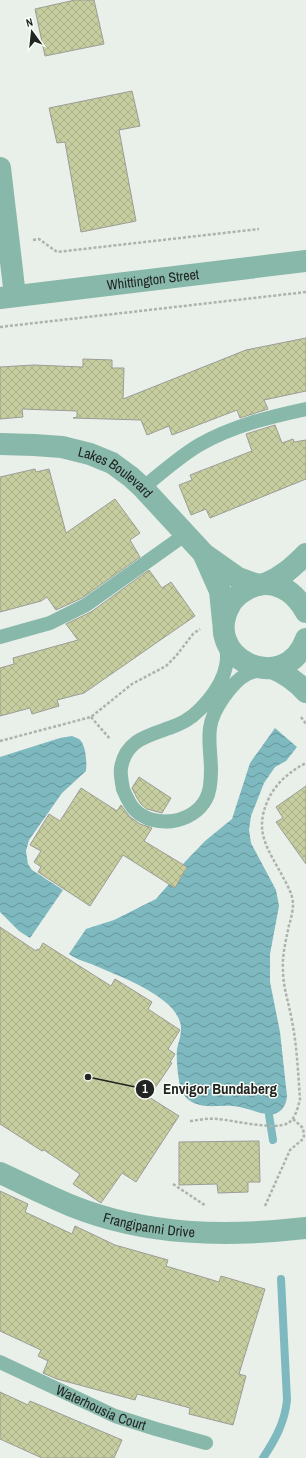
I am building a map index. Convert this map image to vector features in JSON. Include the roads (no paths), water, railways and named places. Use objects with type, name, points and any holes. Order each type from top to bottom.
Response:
[{"type":"street","points":[[0,168],[8,297]]},
{"type":"street","name":"Whittington Street","points":[[8,297],[306,261]]},
{"type":"street","name":"Lakes Boulevard","points":[[0,444],[62,447],[90,454],[112,463],[143,488],[204,554]]},
{"type":"street","points":[[204,554],[238,578],[261,585],[278,586],[290,592],[300,600],[306,612]]},
{"type":"street","points":[[204,554],[215,576],[220,591],[217,628],[230,648],[239,659],[251,666],[269,668],[285,674],[306,692]]},
{"type":"street","points":[[217,628],[234,599],[245,590],[277,580],[289,571],[306,554]]},
{"type":"street","points":[[269,668],[285,664],[296,657],[304,646],[306,640]]},
{"type":"street","name":"Frangipanni Drive","points":[[0,1173],[72,1206],[130,1224],[202,1234],[240,1234],[306,1228]]},
{"type":"lane","points":[[143,488],[180,458],[199,445],[221,434],[252,422],[306,409]]},
{"type":"lane","points":[[0,637],[50,623],[86,605],[186,534]]},
{"type":"lane","points":[[217,628],[227,654],[226,667],[221,682],[194,715],[178,725],[146,736],[133,744],[124,755],[121,769],[122,785],[126,797],[135,810],[145,817],[172,821],[187,817],[197,810],[206,799],[210,783],[211,771],[209,738],[210,726],[215,712],[236,681],[247,674],[269,668]]},
{"type":"lane","name":"Waterhousia Court","points":[[0,1362],[115,1416],[206,1443]]},
{"type":"water","points":[[275,728],[297,747],[286,761],[275,767],[264,783],[251,816],[249,830],[251,843],[276,890],[279,906],[270,954],[270,982],[280,1032],[287,1096],[285,1104],[281,1110],[275,1114],[266,1114],[241,1107],[201,1105],[193,1103],[189,1100],[181,1089],[179,1078],[177,1049],[181,1025],[174,1010],[156,995],[140,986],[69,954],[86,929],[114,920],[156,899],[169,884],[175,887],[187,868],[183,864],[205,841],[232,819],[250,763]]},
{"type":"water","points":[[72,736],[81,741],[85,749],[86,771],[62,793],[29,840],[26,851],[28,864],[32,870],[63,890],[30,938],[19,931],[0,912],[0,757],[60,738]]},
{"type":"waterway","points":[[269,1115],[273,1140]]},
{"type":"waterway","points":[[263,1458],[279,1430],[284,1416],[287,1400],[281,1279]]},
{"type":"place","name":"Envigor Bundaberg","points":[[88,1077]]}]
